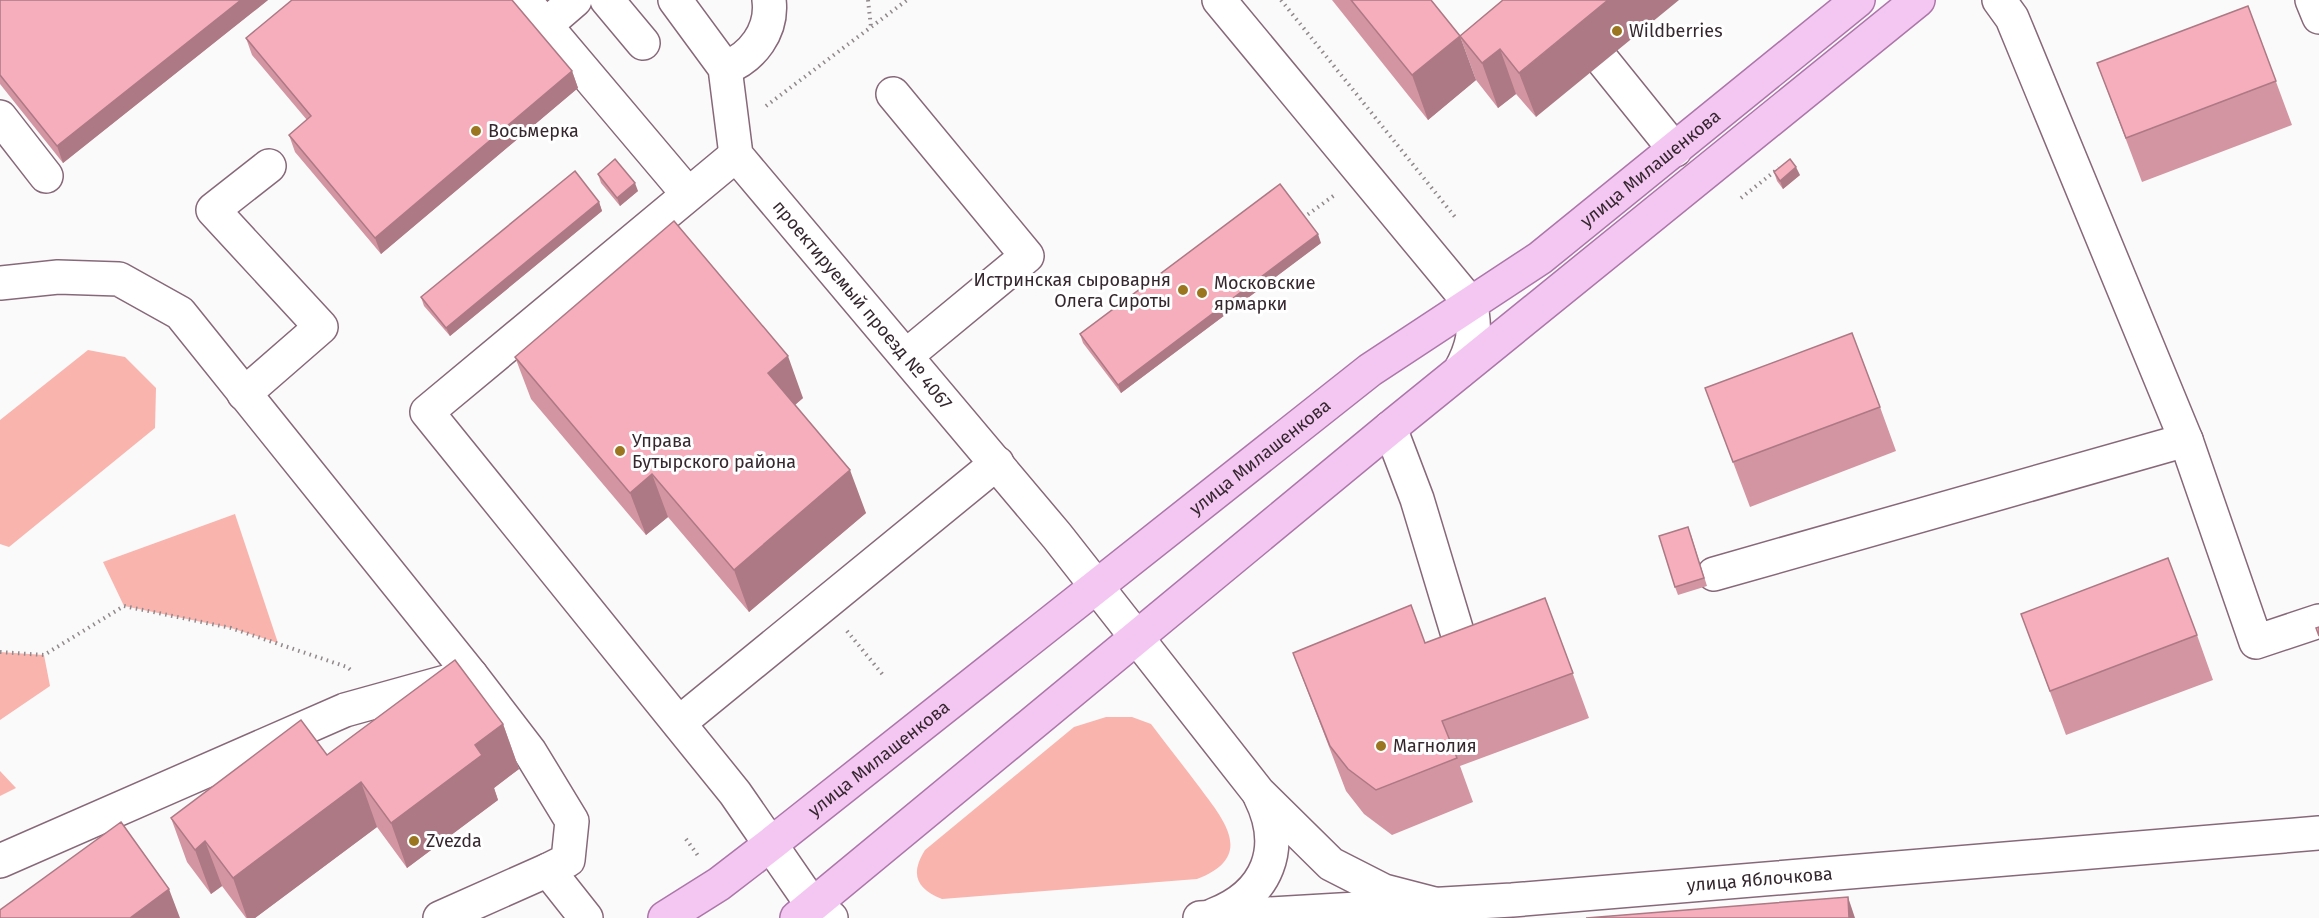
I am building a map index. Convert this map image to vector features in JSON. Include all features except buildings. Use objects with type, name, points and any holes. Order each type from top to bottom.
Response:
[{"type":"main road","name":"улица Милашенкова","points":[[665,918],[719,884],[771,844],[1370,370],[1540,258],[1858,0]]},
{"type":"main road","name":"улица Милашенкова","points":[[814,914],[1138,638],[1390,428],[1918,0]]},
{"type":"street","points":[[525,0],[688,194]]},
{"type":"street","points":[[546,25],[575,0]]},
{"type":"street","points":[[607,0],[643,43]]},
{"type":"street","points":[[675,0],[725,68],[736,155],[427,412],[735,793],[771,844],[814,914]]},
{"type":"street","points":[[725,68],[742,62],[758,46],[770,9],[769,0]]},
{"type":"street","points":[[1219,0],[1470,303],[1474,321],[1474,339],[1460,371]]},
{"type":"street","points":[[1999,0],[2012,18],[2187,440],[2256,642],[2319,621]]},
{"type":"street","points":[[2312,0],[2319,17]]},
{"type":"street","points":[[1604,62],[1675,150]]},
{"type":"street","points":[[893,94],[1027,256],[906,356]]},
{"type":"street","points":[[0,117],[46,176]]},
{"type":"street","name":"проектируемый проезд № 4067","points":[[736,155],[997,463],[1258,792]]},
{"type":"street","points":[[244,394],[321,327],[213,210],[269,166]]},
{"type":"street","points":[[0,283],[58,277],[119,279],[180,313],[471,675],[530,752],[572,821],[568,860],[440,918]]},
{"type":"street","points":[[1390,428],[1417,499],[1461,645]]},
{"type":"street","points":[[1714,574],[2187,440]]},
{"type":"street","points":[[679,723],[997,463]]},
{"type":"street","points":[[0,861],[345,710],[471,675]]},
{"type":"street","points":[[1258,792],[1331,864],[1384,891],[1437,905]]},
{"type":"street","points":[[1209,917],[1234,908],[1254,890],[1268,868],[1273,842],[1270,816],[1258,792]]},
{"type":"street","name":"улица Яблочкова","points":[[1200,918],[1437,905],[1513,909],[2319,833]]},
{"type":"street","points":[[548,870],[585,918]]},
{"type":"path","points":[[868,0],[870,27]]},
{"type":"path","points":[[774,99],[907,0]]},
{"type":"path","points":[[1281,0],[1455,217]]},
{"type":"path","points":[[1741,198],[1779,168]]},
{"type":"path","points":[[824,603],[883,675]]},
{"type":"path","points":[[0,652],[44,655],[124,606],[231,628],[347,667],[378,700]]},
{"type":"shaded area","points":[[88,350],[125,357],[156,388],[155,428],[9,547],[0,544],[0,420]]},
{"type":"shaded area","points":[[235,514],[278,643],[231,628],[124,606],[103,562]]},
{"type":"shaded area","points":[[0,652],[44,655],[50,686],[0,720]]},
{"type":"shaded area","points":[[1106,717],[1132,717],[1151,724],[1216,810],[1229,836],[1230,848],[1226,859],[1215,870],[1197,879],[942,899],[921,885],[917,873],[925,850],[1074,727]]},
{"type":"shaded area","points":[[0,771],[16,788],[0,796]]},
{"type":"place","name":"Wildberries","points":[[1617,31]]},
{"type":"place","name":"Восьмерка","points":[[476,131]]},
{"type":"place","name":"Истринская сыроварня Олега Сироты","points":[[1183,290]]},
{"type":"place","name":"Московские ярмарки","points":[[1202,293]]},
{"type":"place","name":"Управа Бутырского района","points":[[620,451]]},
{"type":"place","name":"Магнолия","points":[[1381,746]]},
{"type":"place","name":"Zvezda","points":[[414,841]]}]
